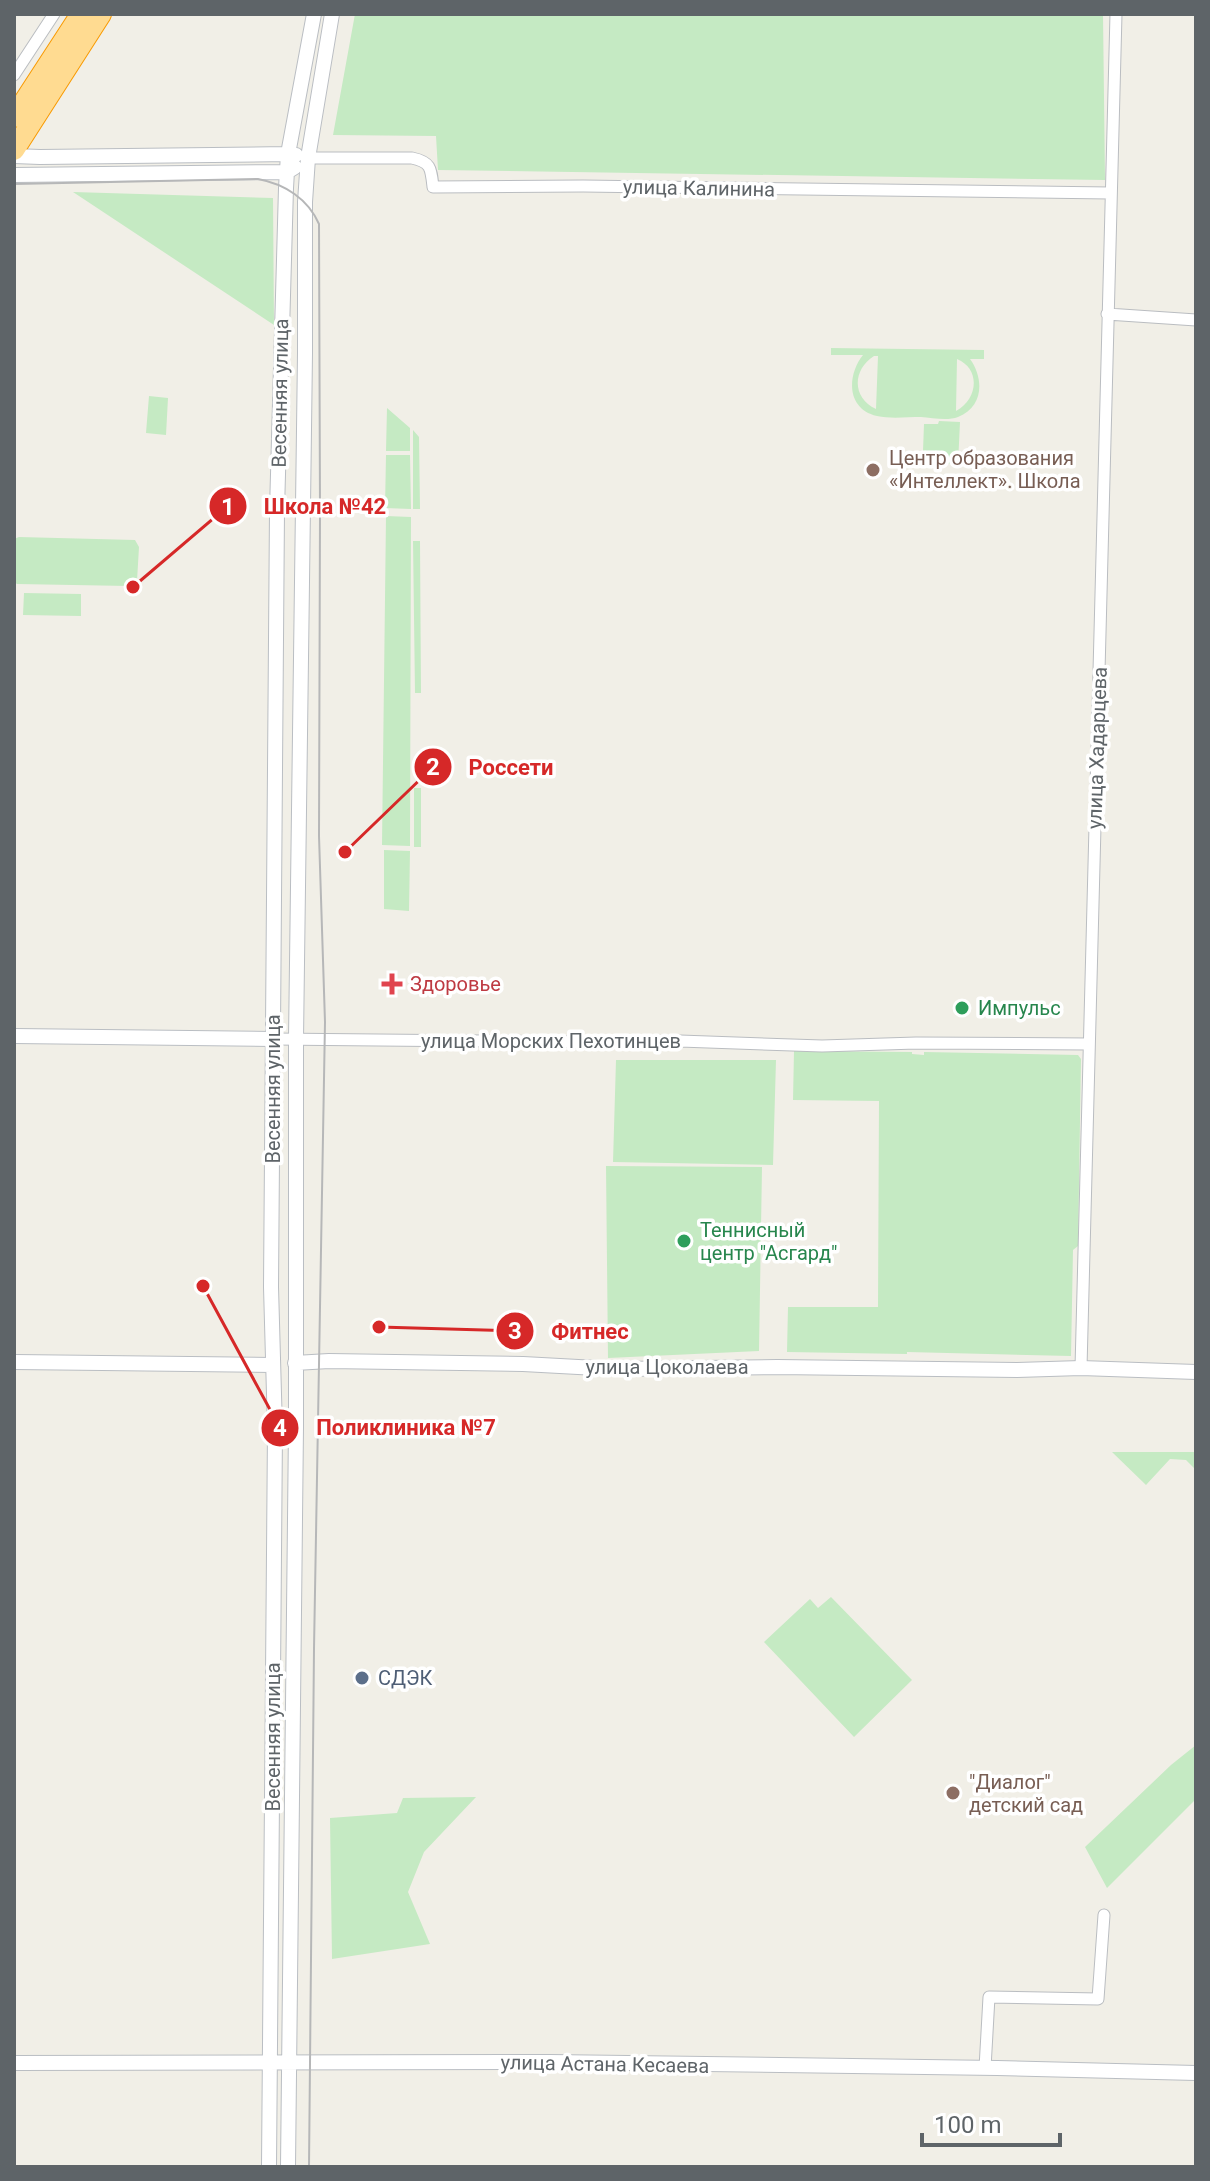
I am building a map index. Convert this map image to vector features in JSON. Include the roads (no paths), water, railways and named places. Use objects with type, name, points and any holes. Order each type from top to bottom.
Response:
[{"type":"highway","points":[[14,117],[81,14]]},
{"type":"highway","points":[[14,153],[101,14]]},
{"type":"street","points":[[14,75],[54,14]]},
{"type":"street","name":"Весенняя улица","points":[[269,2167],[275,1430],[272,1365],[277,510],[288,154],[314,14]]},
{"type":"street","name":"Весенняя улица","points":[[288,2167],[305,202],[308,158],[332,14]]},
{"type":"street","name":"улица Хадарцева","points":[[1081,1368],[1116,14]]},
{"type":"street","name":"улица Калинина","points":[[14,153],[40,157],[288,154],[308,158],[412,158],[423,160],[432,170],[433,187],[1110,193]]},
{"type":"street","points":[[14,175],[287,172],[308,158]]},
{"type":"street","points":[[1107,314],[1196,320]]},
{"type":"street","name":"улица Морских Пехотинцев","points":[[14,1036],[680,1041],[822,1046],[1089,1044]]},
{"type":"street","name":"улица Цоколаева","points":[[14,1362],[272,1365],[329,1361],[523,1364],[615,1369],[1081,1368]]},
{"type":"street","points":[[1081,1368],[1196,1372]]},
{"type":"street","points":[[985,2068],[989,1997],[1098,1999],[1104,1915]]},
{"type":"street","name":"улица Астана Кесаева","points":[[14,2063],[550,2062],[1196,2073]]},
{"type":"tram line","points":[[14,184],[258,179],[294,194],[309,207],[319,224],[319,836],[325,1022],[309,2167]]},
{"type":"place","name":"Центр образования «Интеллект». Школа","points":[[873,470]]},
{"type":"place","name":"Школа №42","points":[[133,587]]},
{"type":"place","name":"Россети","points":[[345,852]]},
{"type":"place","name":"Здоровье","points":[[392,984]]},
{"type":"place","name":"Импульс","points":[[962,1008]]},
{"type":"place","name":"Теннисный центр \"Асгард\"","points":[[684,1241]]},
{"type":"place","name":"Поликлиника №7","points":[[203,1286]]},
{"type":"place","name":"Фитнес","points":[[379,1327]]},
{"type":"place","name":"СДЭК","points":[[362,1678]]},
{"type":"place","name":"\"Диалог\" детский сад","points":[[953,1793]]}]
